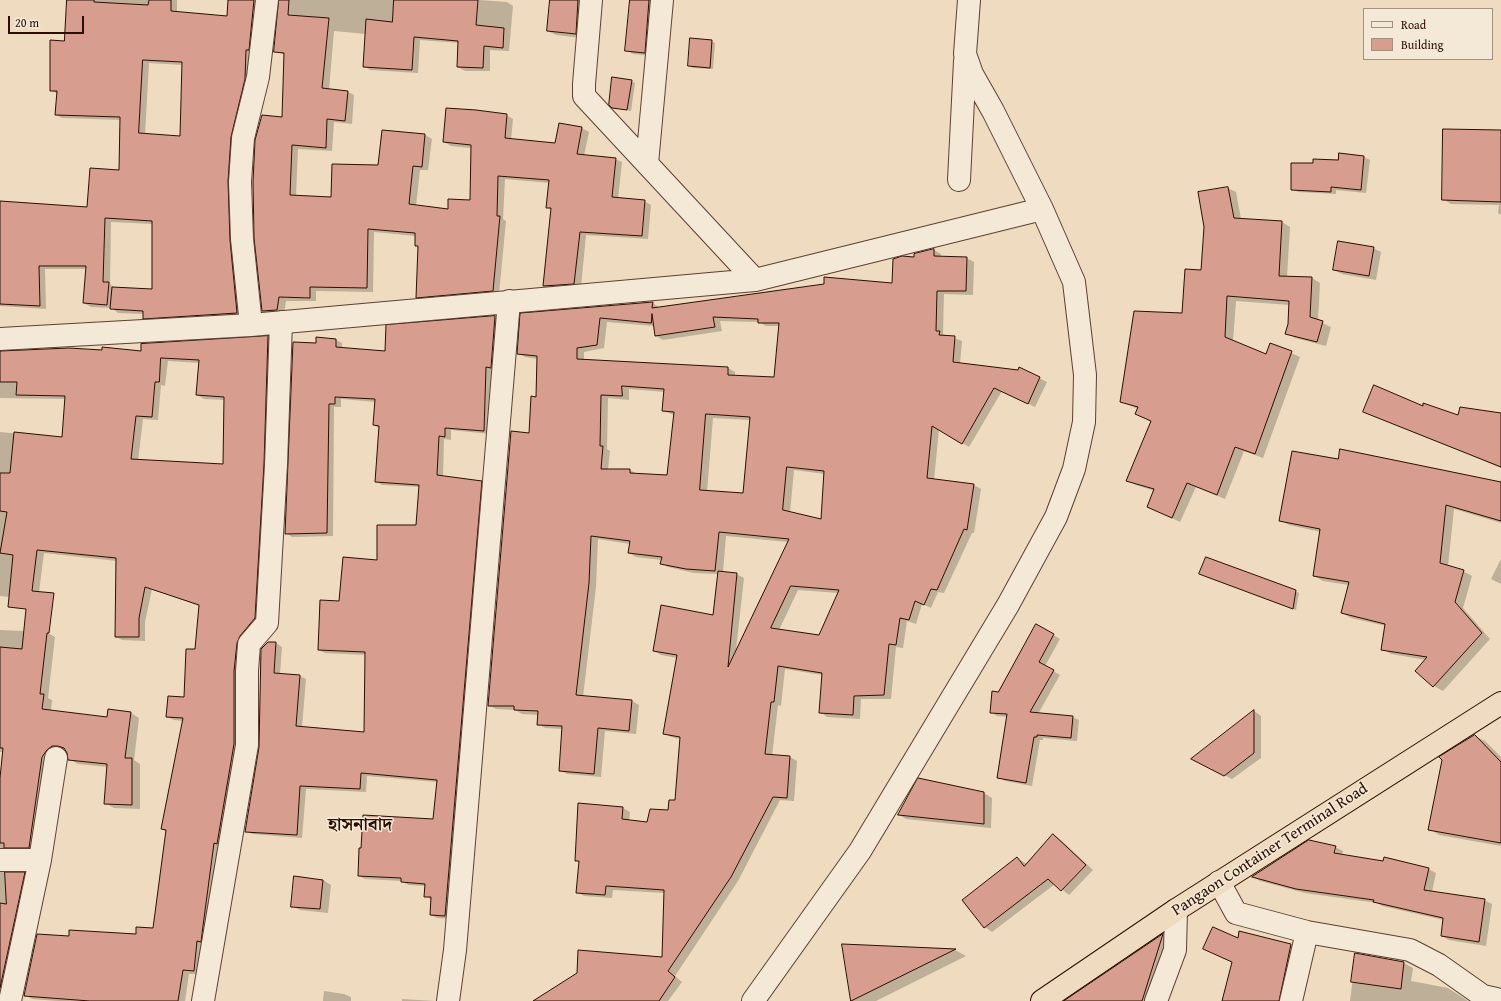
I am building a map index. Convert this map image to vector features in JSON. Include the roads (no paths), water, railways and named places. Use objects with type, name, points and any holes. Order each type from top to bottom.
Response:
[{"type":"highway","name":"Pangaon Container Terminal Road","points":[[1042,1001],[1219,882],[1501,703]]},
{"type":"street","points":[[252,325],[242,239],[240,182],[243,138],[258,77],[267,0]]},
{"type":"street","points":[[591,0],[584,96],[755,280]]},
{"type":"street","points":[[647,164],[662,0]]},
{"type":"street","points":[[959,180],[969,0]]},
{"type":"street","points":[[753,1001],[860,851],[1008,605],[1056,516],[1074,469],[1084,422],[1086,375],[1074,282],[1038,202],[993,111],[972,74],[965,54]]},
{"type":"street","points":[[0,339],[252,325],[755,280],[1038,202]]},
{"type":"street","points":[[448,1001],[456,950],[509,301]]},
{"type":"street","points":[[203,1001],[247,745],[246,671],[249,644],[267,623],[276,466],[281,322]]},
{"type":"street","points":[[10,1001],[40,860],[56,758]]},
{"type":"street","points":[[0,860],[40,860]]},
{"type":"street","points":[[1219,882],[1236,913],[1307,932],[1410,950],[1439,965],[1489,999]]},
{"type":"street","points":[[1156,1001],[1175,950],[1176,910]]},
{"type":"street","points":[[1291,1001],[1307,932]]},
{"type":"district","name":"হাসনাবাদ","points":[[360,825]]}]
